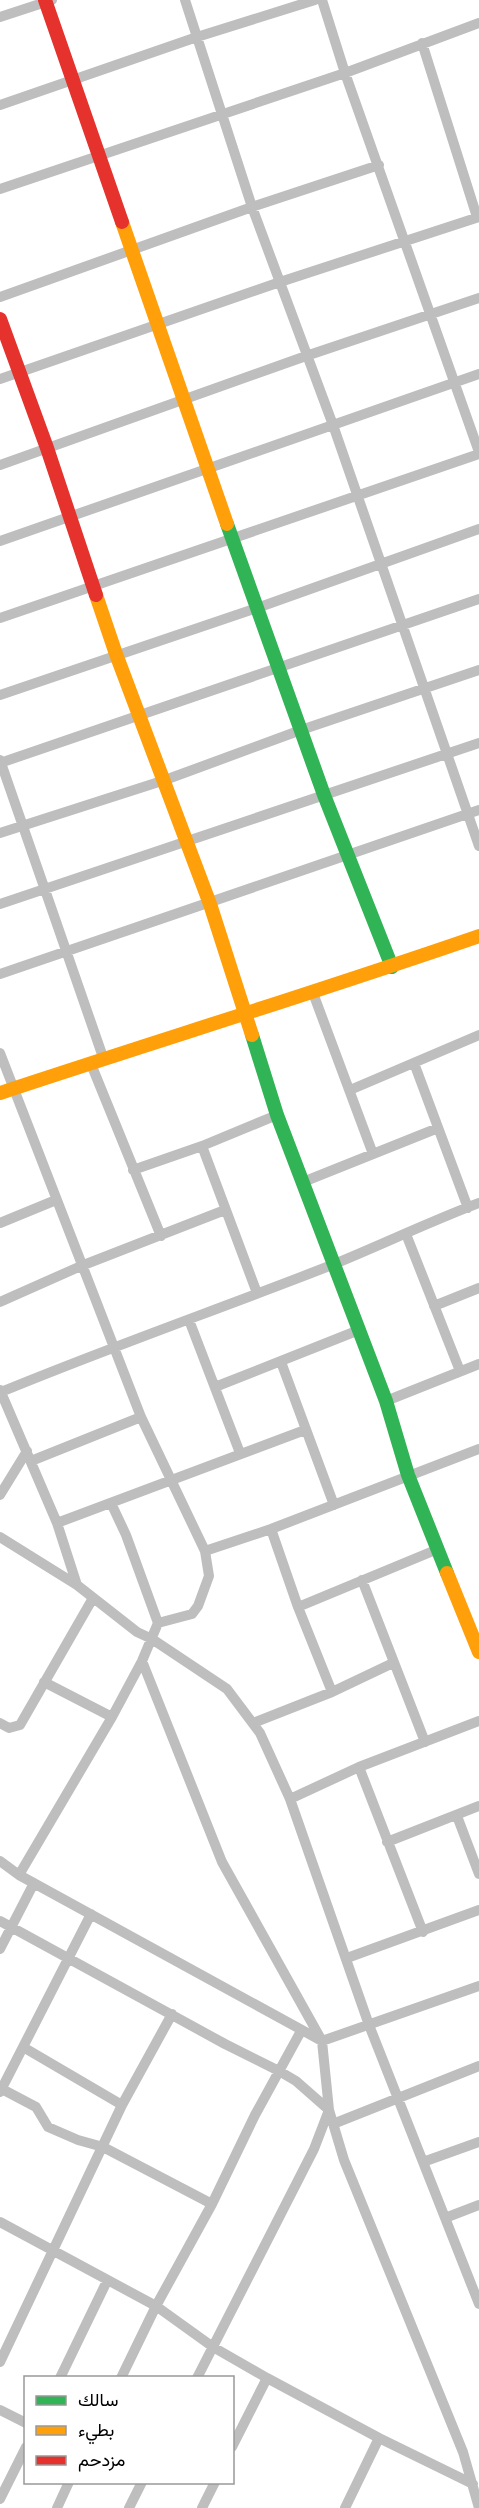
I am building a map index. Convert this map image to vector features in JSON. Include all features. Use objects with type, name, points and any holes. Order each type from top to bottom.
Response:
[{"type":"street","points":[[185,0],[252,207],[333,425],[356,497],[479,846]]},
{"type":"street","points":[[0,105],[197,37],[315,0]]},
{"type":"street","points":[[0,618],[232,540],[479,453],[453,383],[380,165],[345,73],[322,0]]},
{"type":"street","points":[[0,17],[48,1],[71,81],[185,399],[232,540],[324,795],[392,967]]},
{"type":"street","points":[[0,189],[224,115],[479,23]]},
{"type":"street","points":[[0,379],[280,282],[478,217],[422,43]]},
{"type":"street","points":[[0,297],[252,207],[380,165]]},
{"type":"street","points":[[0,465],[306,356],[479,298]]},
{"type":"street","points":[[0,319],[47,448],[116,654],[210,904],[277,1115],[386,1401],[408,1475],[477,1644]]},
{"type":"street","points":[[0,541],[479,374]]},
{"type":"street","points":[[0,694],[257,608],[479,529]]},
{"type":"street","points":[[105,1060],[0,762],[479,599]]},
{"type":"street","points":[[0,833],[165,780],[301,730],[479,670]]},
{"type":"street","points":[[0,904],[479,743]]},
{"type":"street","points":[[0,974],[479,810]]},
{"type":"street","points":[[7,1091],[245,1012],[313,993],[479,936]]},
{"type":"street","points":[[313,993],[373,1154]]},
{"type":"street","points":[[350,1090],[479,1035]]},
{"type":"street","points":[[0,1053],[7,1091],[56,1200],[141,1418],[206,1551],[209,1576],[198,1606],[192,1614],[158,1623]]},
{"type":"street","points":[[77,1585],[57,1523],[0,1391],[112,1346],[189,1320],[334,1264],[474,1205],[438,1128],[414,1063]]},
{"type":"street","points":[[91,1064],[161,1236]]},
{"type":"street","points":[[133,1170],[202,1146],[277,1115]]},
{"type":"street","points":[[303,1182],[438,1128]]},
{"type":"street","points":[[202,1146],[257,1293]]},
{"type":"street","points":[[0,1223],[56,1200]]},
{"type":"street","points":[[0,1302],[81,1266],[225,1210]]},
{"type":"street","points":[[406,1234],[460,1371]]},
{"type":"street","points":[[434,1306],[479,1288]]},
{"type":"street","points":[[189,1320],[240,1453]]},
{"type":"street","points":[[215,1387],[359,1330]]},
{"type":"street","points":[[281,1362],[334,1505]]},
{"type":"street","points":[[386,1401],[479,1364]]},
{"type":"street","points":[[0,1495],[29,1456],[141,1418]]},
{"type":"street","points":[[57,1523],[305,1430]]},
{"type":"street","points":[[206,1551],[271,1529],[479,1449]]},
{"type":"street","points":[[19,1875],[112,1717],[142,1661],[158,1623],[126,1535],[111,1503]]},
{"type":"street","points":[[271,1529],[298,1607],[332,1692]]},
{"type":"street","points":[[0,1537],[77,1585],[137,1632],[152,1639],[227,1689],[260,1733],[290,1799],[369,2025],[400,2098],[479,2302]]},
{"type":"street","points":[[298,1607],[438,1549]]},
{"type":"street","points":[[362,1580],[425,1742]]},
{"type":"street","points":[[0,1723],[9,1728],[20,1725],[93,1598]]},
{"type":"street","points":[[142,1661],[222,1862],[322,2041],[328,2110],[344,2160],[463,2452],[478,2508]]},
{"type":"street","points":[[253,1723],[332,1692],[393,1663]]},
{"type":"street","points":[[44,1682],[112,1717]]},
{"type":"street","points":[[290,1799],[359,1767],[479,1721]]},
{"type":"street","points":[[359,1767],[423,1932]]},
{"type":"street","points":[[387,1842],[479,1806]]},
{"type":"street","points":[[457,1816],[479,1874]]},
{"type":"street","points":[[0,1861],[19,1875],[322,2041],[479,1986]]},
{"type":"street","points":[[0,1949],[34,1883]]},
{"type":"street","points":[[347,1958],[479,1910]]},
{"type":"street","points":[[91,1914],[0,2090],[36,2108],[48,2127],[78,2140],[103,2147],[212,2204]]},
{"type":"street","points":[[0,1921],[279,2071],[296,2081],[328,2110]]},
{"type":"street","points":[[0,2362],[122,2105],[172,2014]]},
{"type":"street","points":[[121,2376],[301,2031]]},
{"type":"street","points":[[23,2047],[122,2105]]},
{"type":"street","points":[[333,2124],[479,2066]]},
{"type":"street","points":[[198,2376],[314,2149],[328,2110]]},
{"type":"street","points":[[423,2162],[479,2142]]},
{"type":"street","points":[[445,2218],[479,2205]]},
{"type":"street","points":[[0,2222],[156,2306],[213,2347],[267,2378],[379,2438],[473,2484]]},
{"type":"street","points":[[61,2376],[107,2281]]},
{"type":"street","points":[[234,2443],[267,2378]]},
{"type":"street","points":[[0,2410],[24,2422]]},
{"type":"street","points":[[345,2508],[379,2438]]},
{"type":"street","points":[[0,2499],[24,2451]]},
{"type":"street","points":[[57,2508],[68,2484]]},
{"type":"street","points":[[129,2508],[141,2484]]},
{"type":"street","points":[[202,2508],[214,2484]]},
{"type":"traffic: fast","points":[[227,524],[324,795],[392,967]]},
{"type":"traffic: fast","points":[[252,1035],[277,1115],[386,1401],[408,1475],[447,1573]]},
{"type":"traffic: slow","points":[[122,222],[227,524]]},
{"type":"traffic: slow","points":[[96,595],[210,904],[252,1035]]},
{"type":"traffic: slow","points":[[0,1093],[479,936]]},
{"type":"traffic: slow","points":[[447,1573],[479,1652]]},
{"type":"traffic: jam","points":[[45,0],[122,222]]},
{"type":"traffic: jam","points":[[0,319],[47,448],[96,595]]}]
